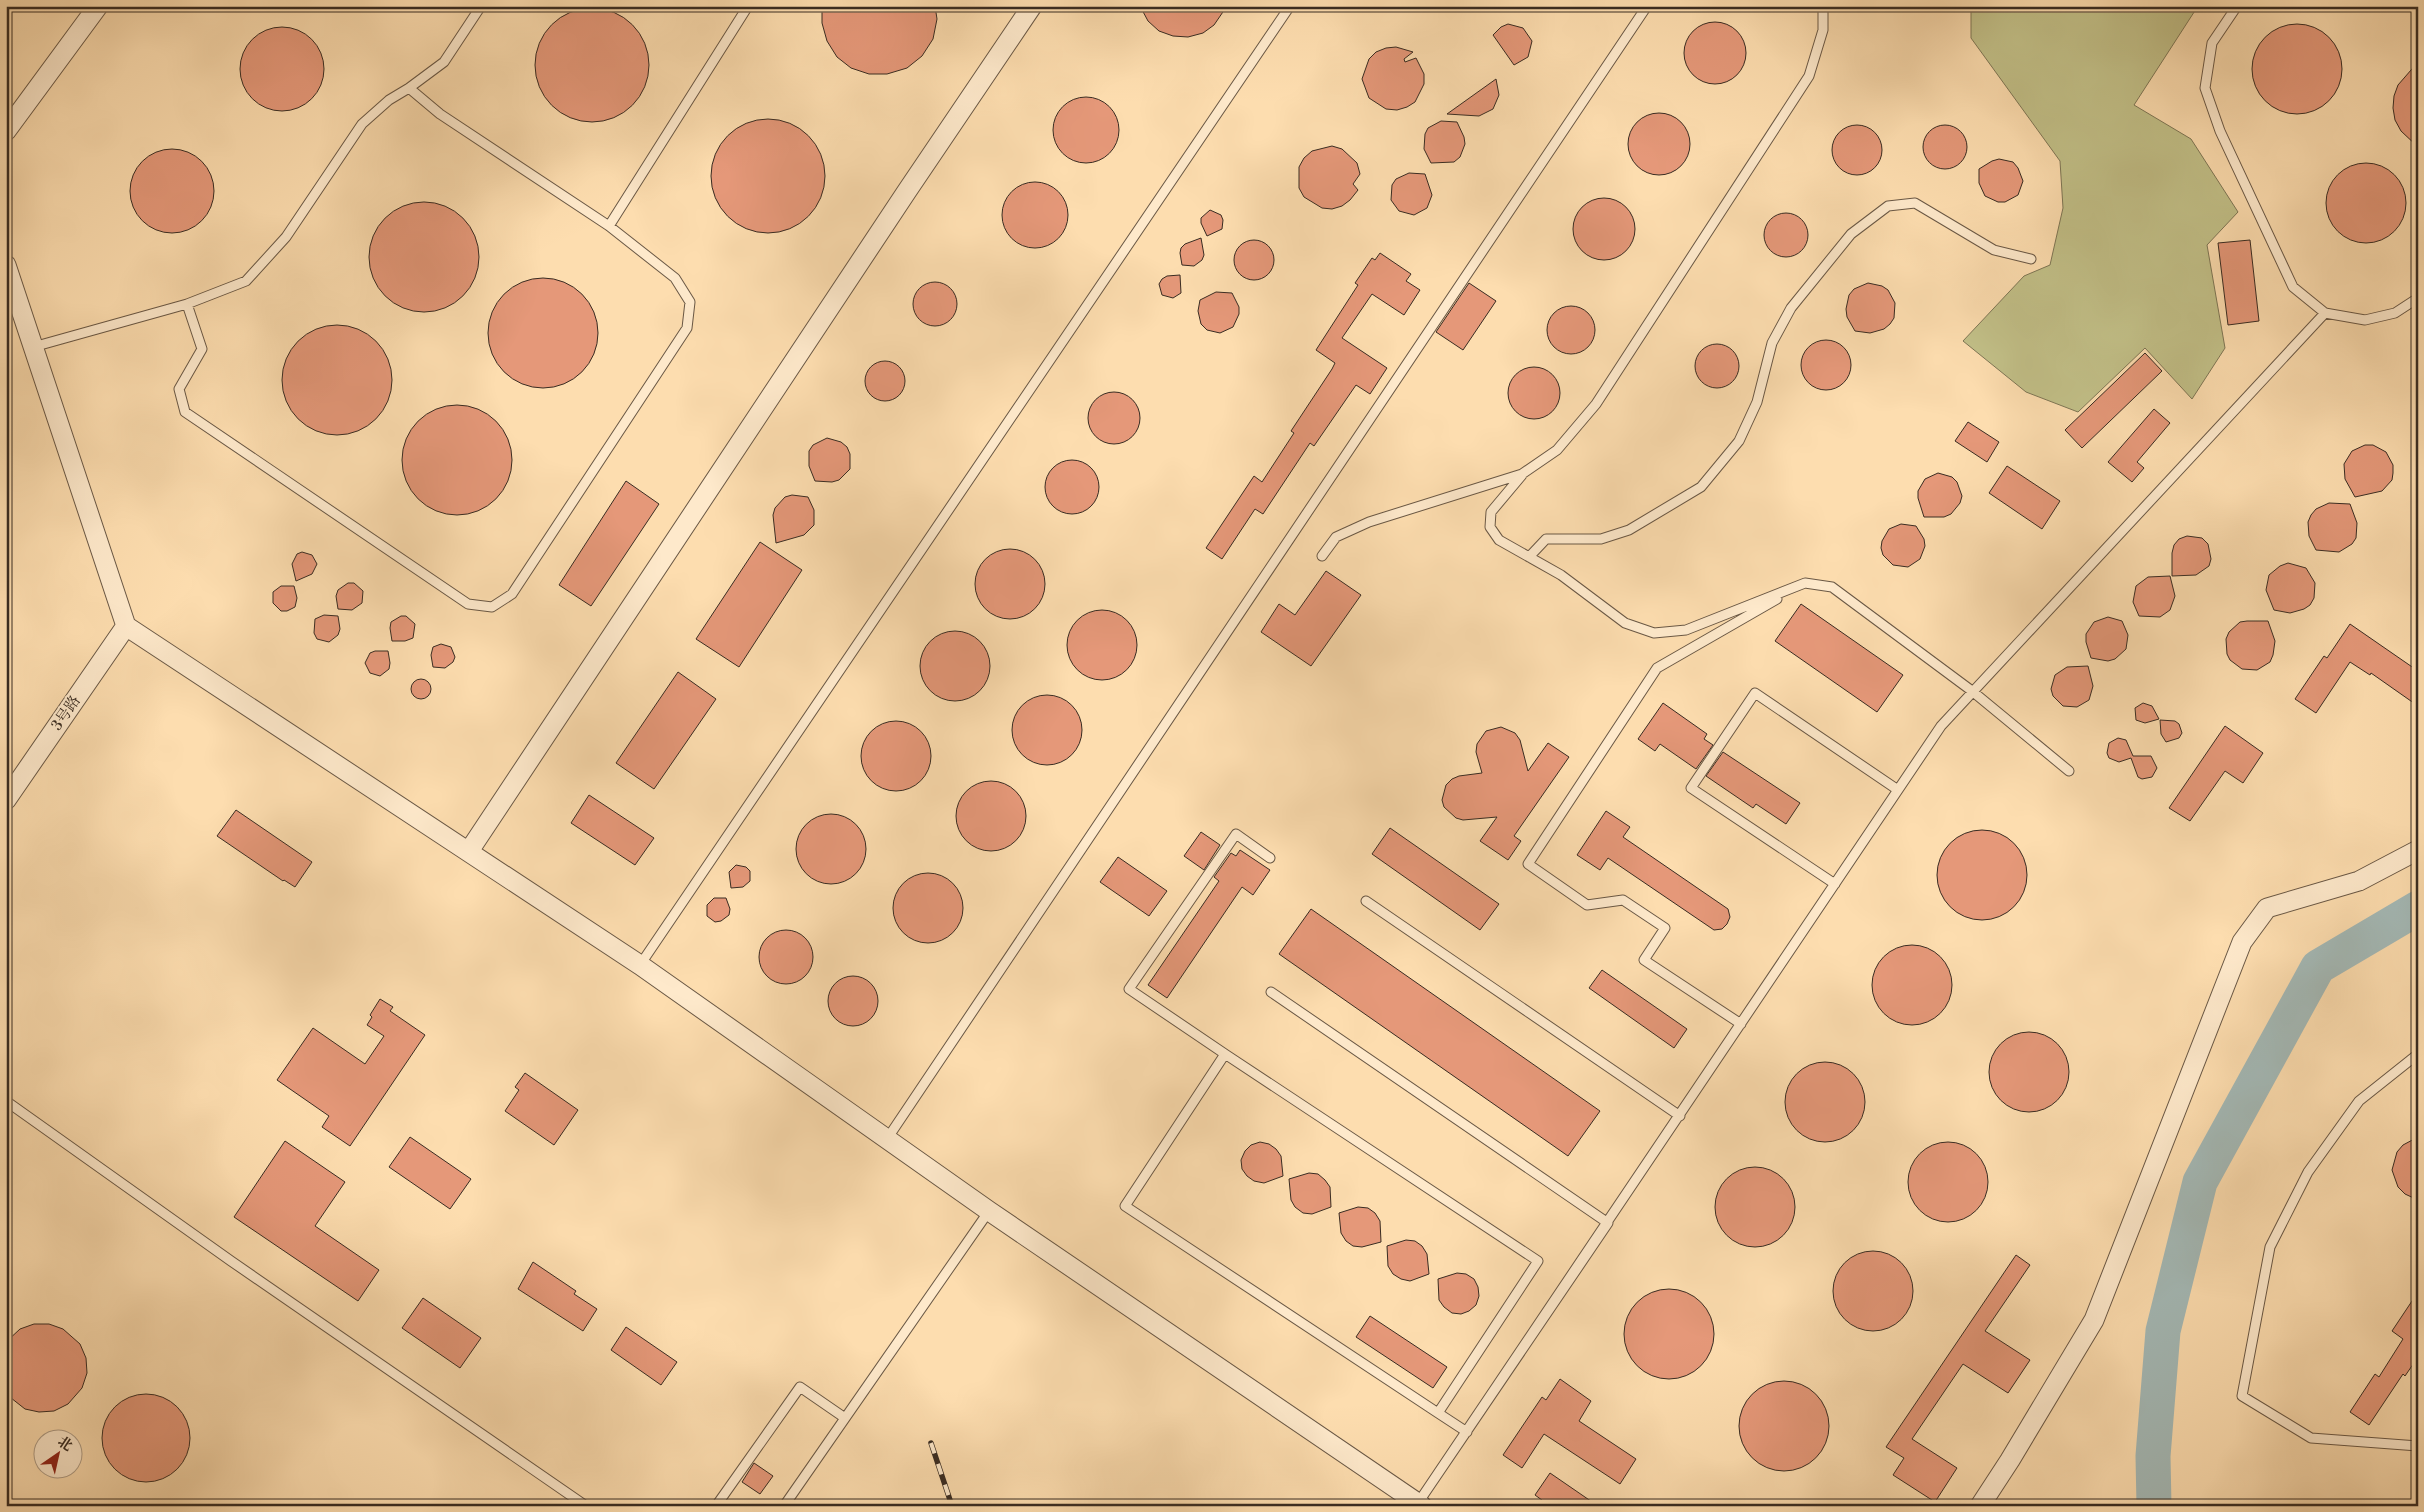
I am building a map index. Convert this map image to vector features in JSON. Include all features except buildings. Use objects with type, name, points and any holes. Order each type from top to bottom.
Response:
[{"type":"street","points":[[6,131],[98,6]]},
{"type":"street","points":[[469,851],[1032,6]]},
{"type":"street","points":[[6,266],[126,626],[640,965],[989,1211],[1420,1505]]},
{"type":"street","name":"3号路","points":[[6,800],[126,626]]},
{"type":"street","points":[[1980,1506],[2010,1460],[2094,1320],[2242,942],[2267,908],[2359,881],[2418,850]]},
{"type":"lane","points":[[33,347],[187,304],[246,281],[286,238],[362,124],[390,100],[444,62],[481,6]]},
{"type":"lane","points":[[609,226],[748,6]]},
{"type":"lane","points":[[640,965],[1290,6]]},
{"type":"lane","points":[[887,1139],[1647,6]]},
{"type":"lane","points":[[1322,556],[1336,537],[1369,522],[1522,474],[1558,450],[1596,404],[1809,76],[1823,30],[1823,6]]},
{"type":"lane","points":[[2237,6],[2212,43],[2205,88],[2220,131],[2293,286],[2324,313],[2365,320],[2395,313],[2418,298]]},
{"type":"lane","points":[[187,304],[202,349],[179,389],[186,412],[468,604],[492,607],[512,594],[687,328],[690,302],[675,278],[609,226],[440,114],[409,88]]},
{"type":"lane","points":[[1529,557],[1546,539],[1601,539],[1629,530],[1701,487],[1739,441],[1757,402],[1772,343],[1791,308],[1851,234],[1888,206],[1915,203],[1994,250],[2031,259]]},
{"type":"lane","points":[[1420,1505],[1467,1432],[1941,726],[2324,313]]},
{"type":"lane","points":[[1522,474],[1491,512],[1490,527],[1499,540],[1560,575],[1626,623],[1654,633],[1686,630],[1805,583],[1832,587],[1972,691],[2069,771]]},
{"type":"lane","points":[[1741,1024],[1644,960],[1665,928],[1624,900],[1587,905],[1528,864],[1656,668],[1805,583]]},
{"type":"lane","points":[[1835,884],[1691,788],[1696,780],[1755,694],[1898,790]]},
{"type":"lane","points":[[1270,858],[1236,834],[1129,989],[1538,1261],[1438,1413]]},
{"type":"lane","points":[[1366,901],[1680,1116]]},
{"type":"lane","points":[[1271,992],[1608,1223]]},
{"type":"lane","points":[[1225,1054],[1125,1206],[1467,1432]]},
{"type":"lane","points":[[2418,1054],[2359,1101],[2308,1172],[2270,1247],[2242,1396],[2311,1438],[2418,1446]]},
{"type":"lane","points":[[6,1101],[231,1261],[586,1506]]},
{"type":"lane","points":[[784,1506],[989,1211]]},
{"type":"lane","points":[[1420,1505],[1608,1223]]},
{"type":"lane","points":[[716,1506],[800,1387],[845,1418]]},
{"type":"shaded area","points":[[1971,6],[2198,6],[2134,105],[2191,139],[2238,212],[2207,245],[2225,348],[2192,399],[2145,348],[2078,412],[2026,392],[1963,341],[2024,276],[2050,265],[2063,208],[2060,161],[1971,38]]},
{"type":"waterway","points":[[2154,1506],[2153,1456],[2163,1331],[2200,1182],[2318,967],[2418,908]]},
{"type":"railway","points":[[931,1443],[952,1506]]}]
